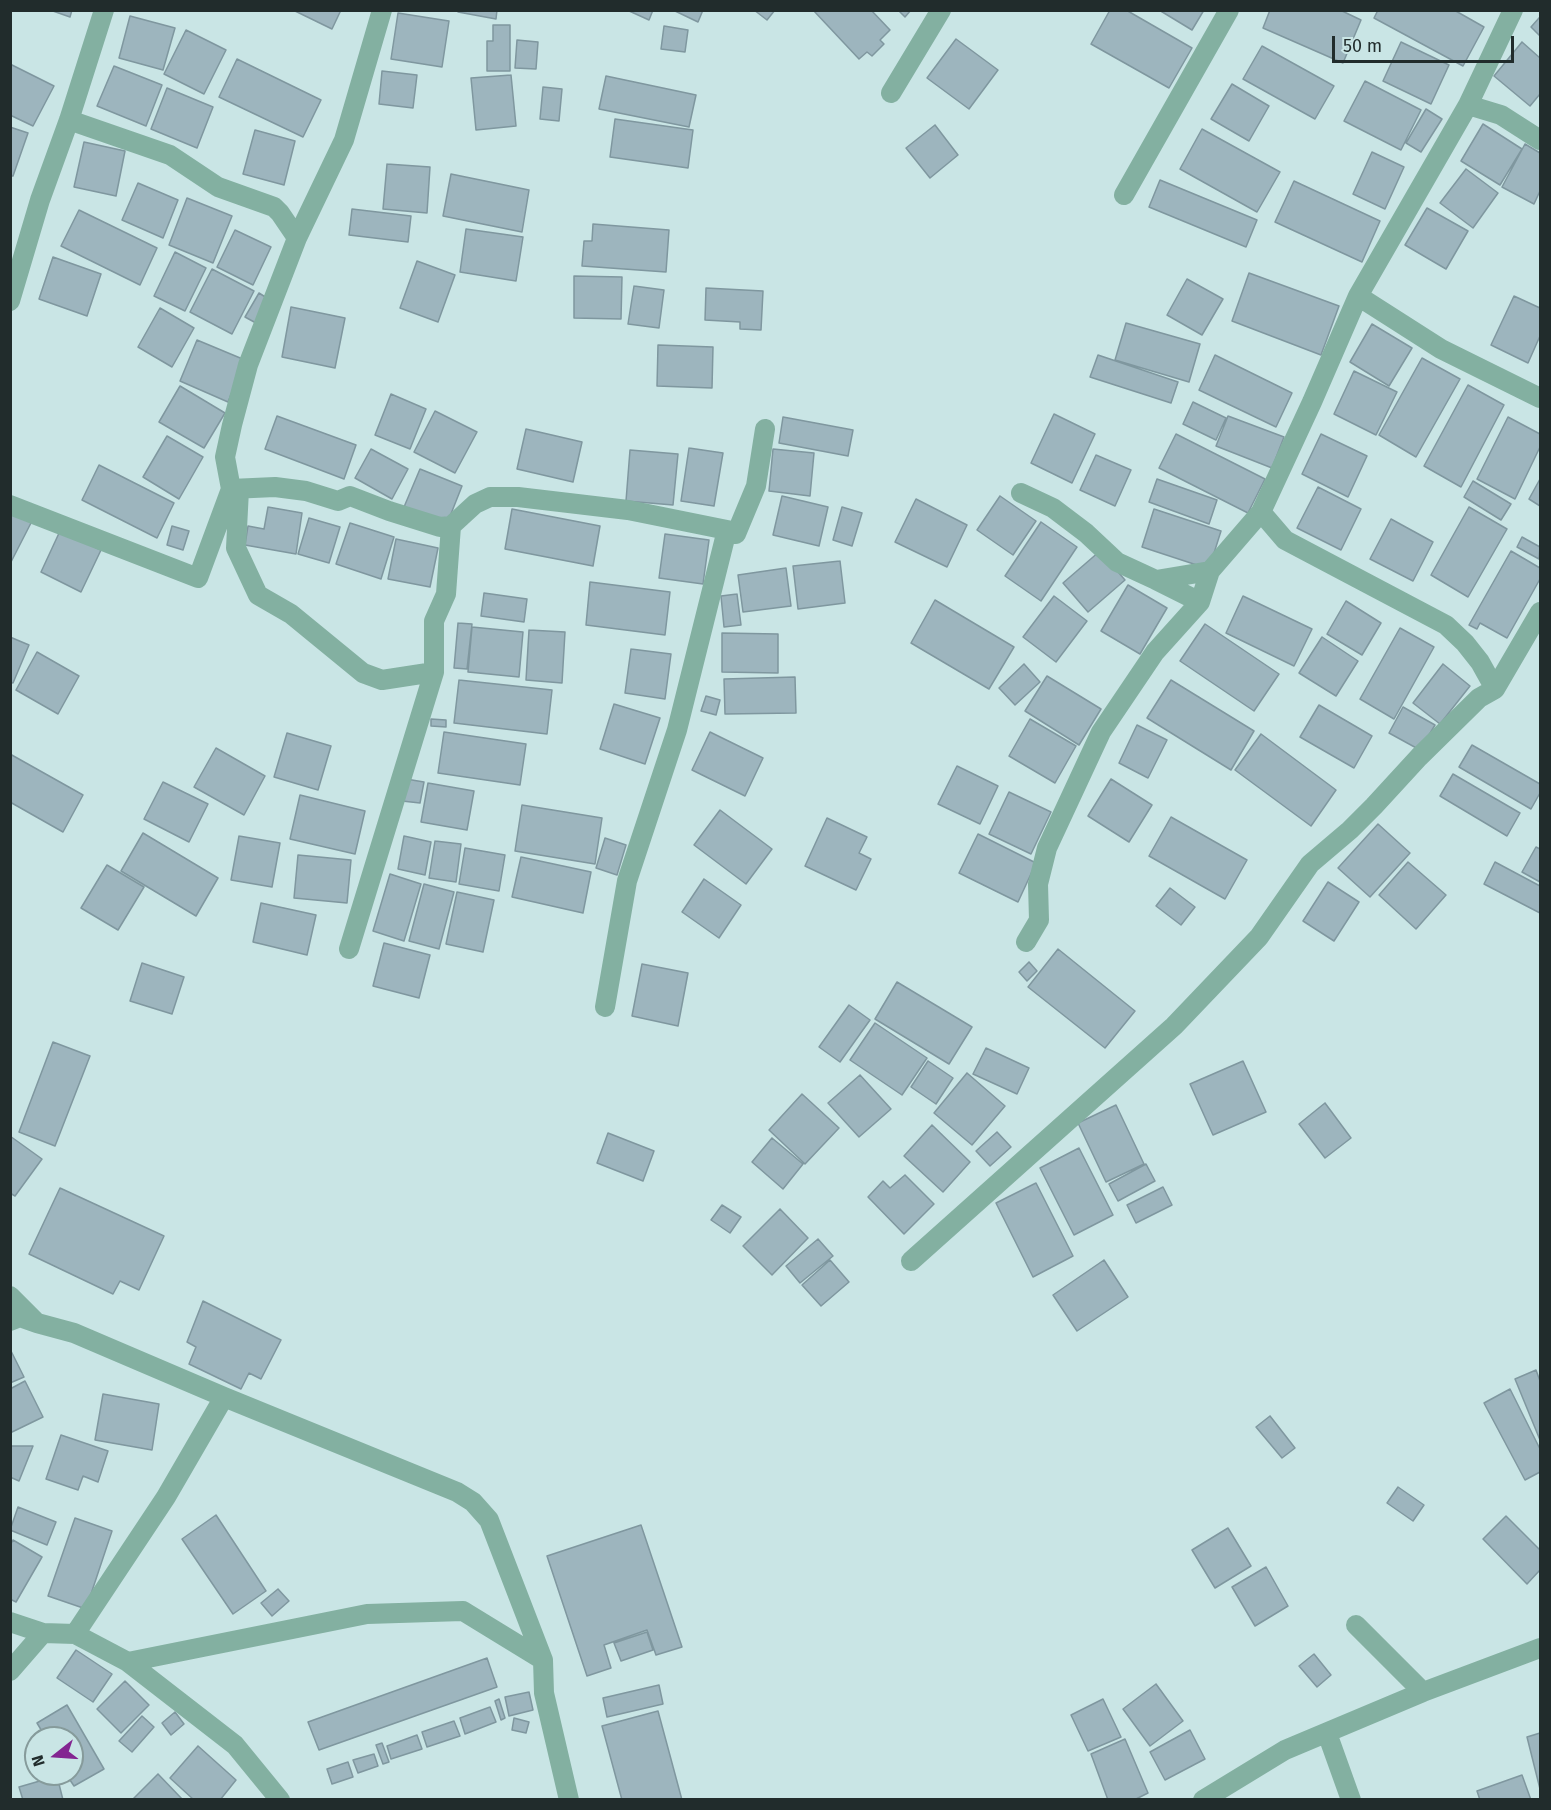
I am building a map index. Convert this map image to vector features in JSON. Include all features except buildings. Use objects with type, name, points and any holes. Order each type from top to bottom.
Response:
[{"type":"street","points":[[10,301],[40,200],[69,120],[104,10]]},
{"type":"street","points":[[382,10],[344,140],[297,238],[248,364],[225,458],[235,489],[236,548],[258,596],[291,614],[363,674],[382,680],[434,672]]},
{"type":"street","points":[[891,93],[941,10]]},
{"type":"street","points":[[1124,195],[1229,10]]},
{"type":"street","points":[[1026,942],[1039,920],[1038,884],[1047,848],[1101,732],[1155,652],[1200,602],[1210,571],[1262,512],[1358,296],[1468,105],[1513,10]]},
{"type":"street","points":[[1468,105],[1501,115],[1540,140]]},
{"type":"street","points":[[69,120],[170,155],[218,187],[274,207],[297,238]]},
{"type":"street","points":[[1358,296],[1441,350],[1540,398]]},
{"type":"street","points":[[235,489],[275,488],[306,491],[338,501],[350,496],[440,527],[451,526],[475,504],[490,497],[518,497],[628,510],[727,530],[736,534],[756,486],[765,429]]},
{"type":"street","points":[[10,505],[198,578],[235,489]]},
{"type":"street","points":[[1021,493],[1053,508],[1086,533],[1117,562],[1200,602]]},
{"type":"street","points":[[1262,512],[1285,540],[1446,625],[1465,643],[1480,662],[1494,689]]},
{"type":"street","points":[[349,948],[434,672],[434,621],[446,594],[451,526]]},
{"type":"street","points":[[605,1007],[627,881],[677,730],[727,530]]},
{"type":"street","points":[[1156,580],[1210,571]]},
{"type":"street","points":[[911,1261],[1174,1026],[1259,937],[1310,864],[1350,830],[1479,698],[1494,689],[1540,612]]},
{"type":"street","points":[[10,1296],[37,1323]]},
{"type":"street","points":[[10,1322],[20,1317],[74,1333],[224,1398],[457,1492],[473,1502],[489,1520],[543,1660],[544,1693],[569,1800]]},
{"type":"street","points":[[75,1634],[166,1497],[224,1398]]},
{"type":"street","points":[[128,1662],[367,1614],[463,1611],[543,1660]]},
{"type":"street","points":[[10,1622],[43,1633],[75,1634],[128,1662],[235,1745],[278,1798]]},
{"type":"street","points":[[1356,1625],[1423,1692]]},
{"type":"street","points":[[10,1671],[43,1633]]},
{"type":"street","points":[[1203,1800],[1285,1750],[1423,1692],[1540,1648]]},
{"type":"street","points":[[1327,1733],[1352,1800]]}]
